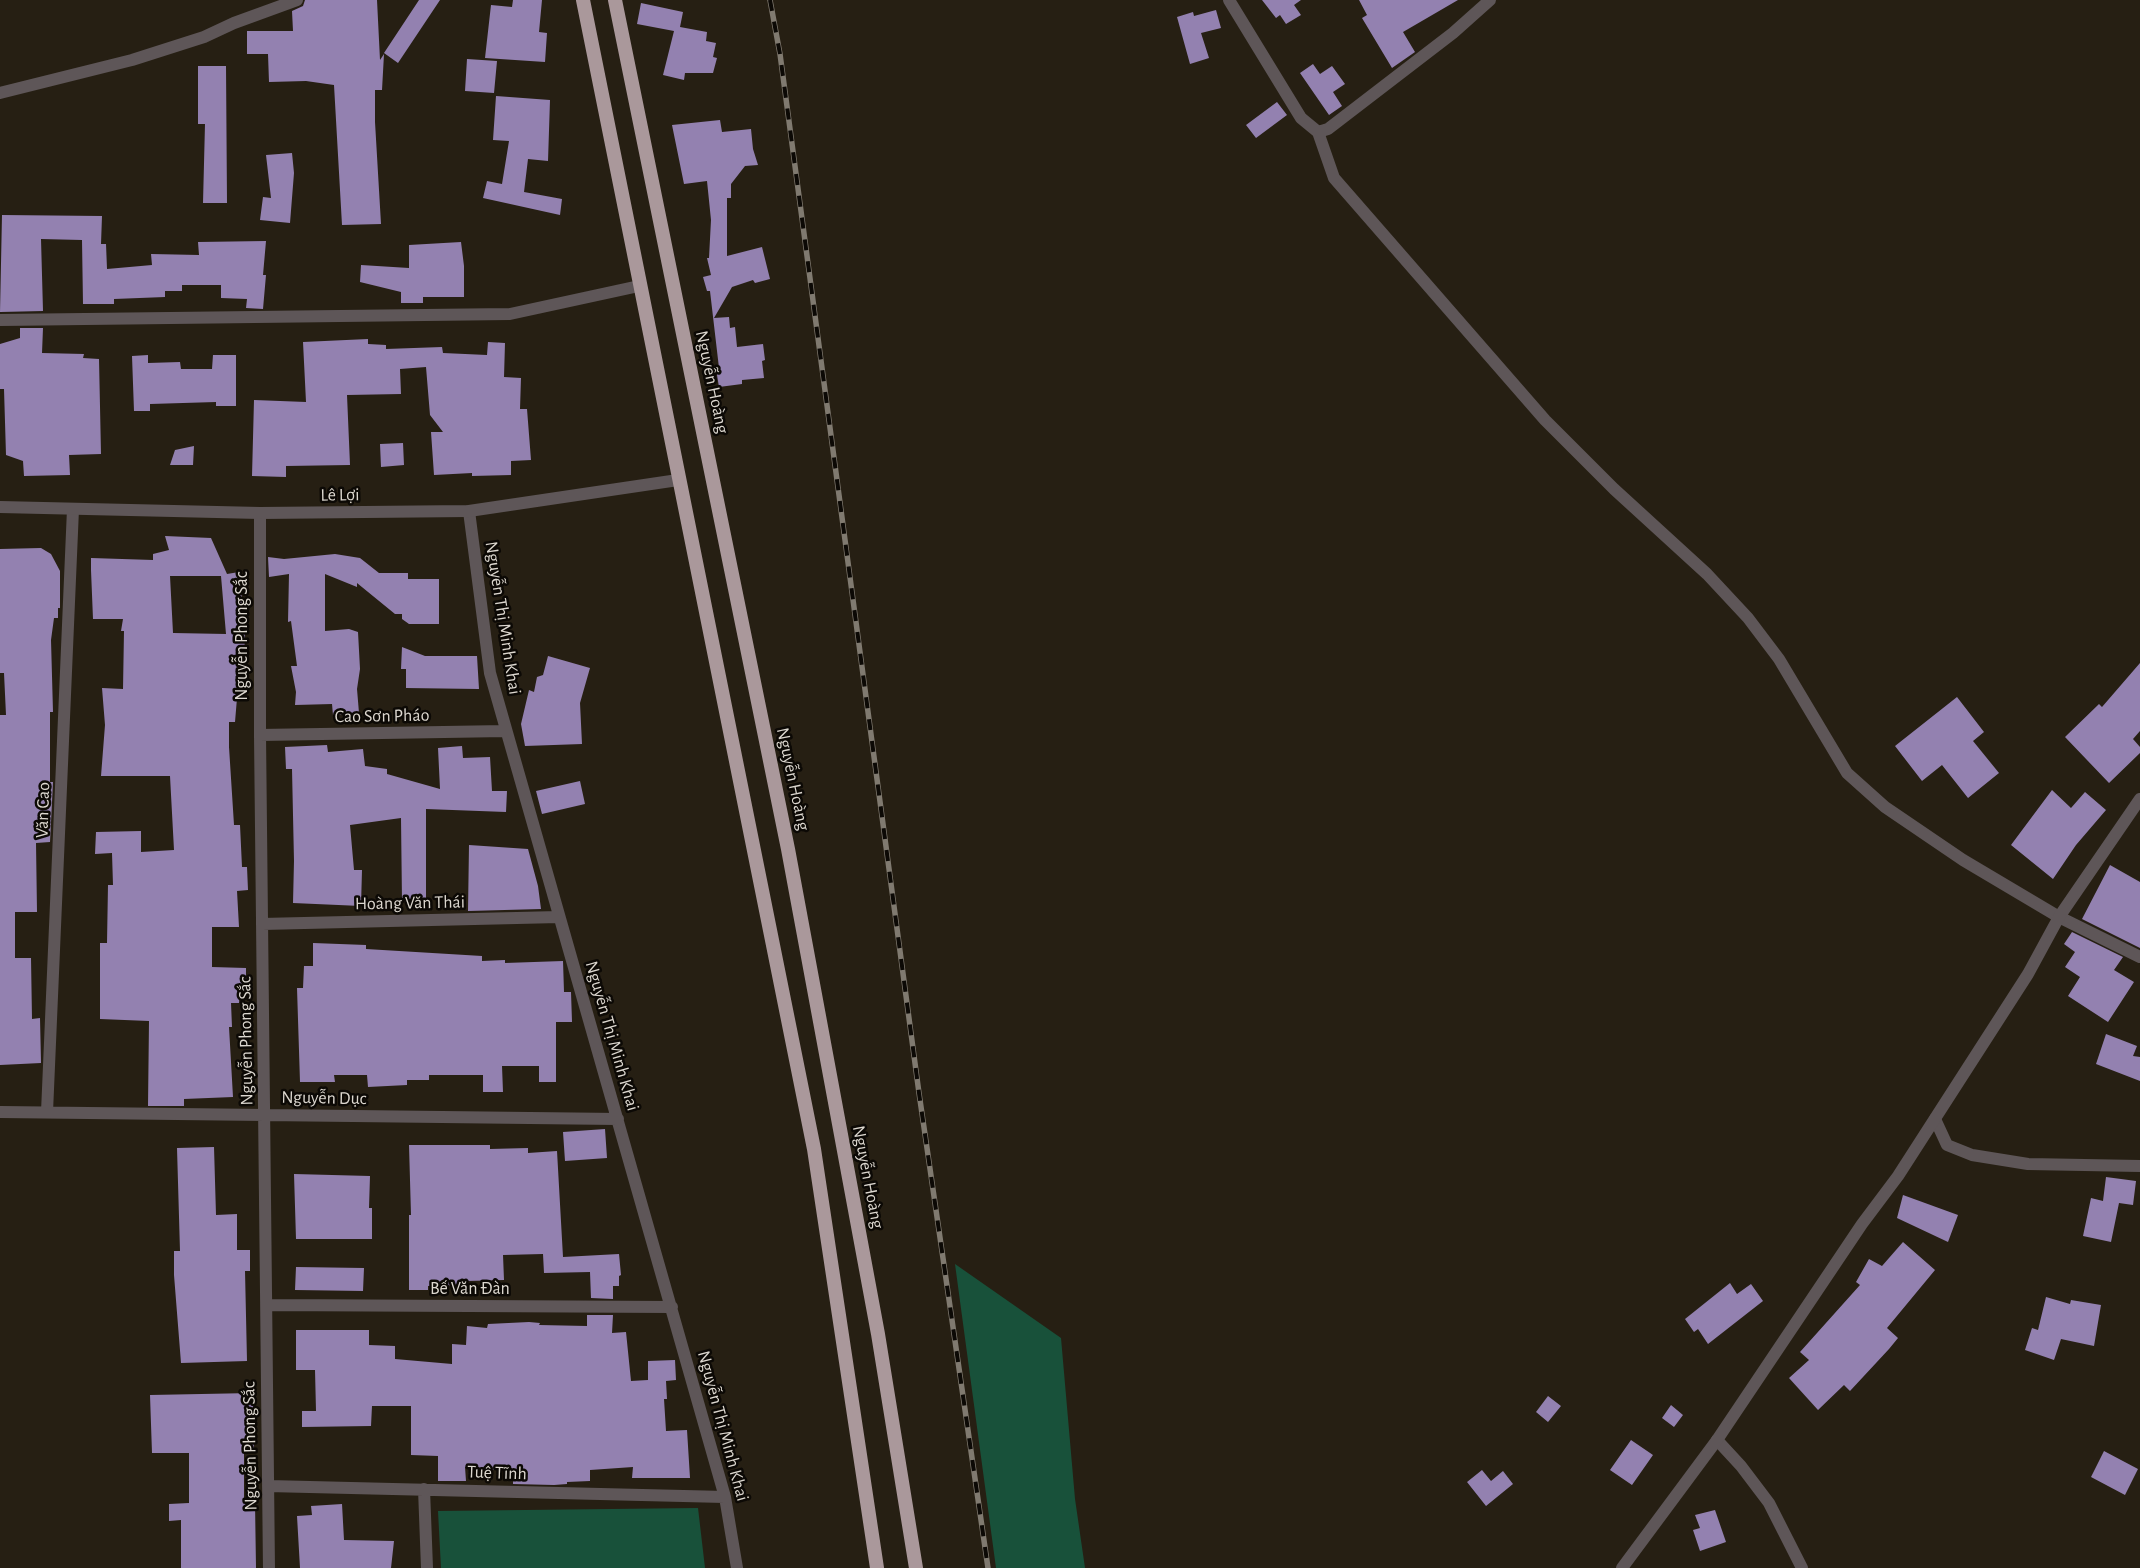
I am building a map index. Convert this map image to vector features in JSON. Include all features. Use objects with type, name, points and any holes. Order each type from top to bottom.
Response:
[{"type":"highway","points":[[583,0],[814,1149],[877,1568]]},
{"type":"highway","name":"Nguyễn Hoàng","points":[[615,0],[788,849],[878,1334],[916,1568]]},
{"type":"street","points":[[0,94],[159,52],[204,37],[297,0]]},
{"type":"street","points":[[1229,0],[1301,118],[1318,132],[1334,178],[1545,420],[1614,489],[1707,574],[1748,618],[1779,659],[1847,773],[1885,807],[1926,836],[2059,917],[2140,957]]},
{"type":"street","points":[[1318,132],[1328,129],[1453,33],[1490,0]]},
{"type":"street","points":[[0,320],[510,314],[640,286]]},
{"type":"street","name":"Lê Lợi","points":[[0,507],[260,513],[469,510],[678,480]]},
{"type":"street","name":"Văn Cao","points":[[47,1112],[73,509]]},
{"type":"street","name":"Nguyễn Thị Minh Khai","points":[[469,510],[490,673],[725,1497],[737,1568]]},
{"type":"street","name":"Nguyễn Phong Sắc","points":[[260,513],[260,735],[269,1568]]},
{"type":"street","name":"Cao Sơn Pháo","points":[[260,735],[505,731]]},
{"type":"street","points":[[1622,1568],[1717,1440],[1935,1119],[2028,974],[2059,917],[2140,799]]},
{"type":"street","name":"Hoàng Văn Thái","points":[[262,924],[559,917]]},
{"type":"street","name":"Nguyễn Dục","points":[[0,1112],[618,1120]]},
{"type":"street","points":[[1935,1119],[1948,1145],[1972,1155],[2028,1164],[2140,1166]]},
{"type":"street","name":"Bế Văn Đàn","points":[[266,1305],[672,1307]]},
{"type":"street","points":[[1717,1440],[1741,1466],[1769,1503],[1802,1568]]},
{"type":"street","name":"Tuệ Tĩnh","points":[[268,1486],[725,1497]]},
{"type":"street","points":[[424,1489],[427,1568]]},
{"type":"green space","points":[[955,1264],[1061,1338],[1075,1499],[1085,1568],[996,1568]]},
{"type":"green space","points":[[698,1508],[705,1568],[441,1568],[438,1511]]},
{"type":"building","points":[[305,0],[377,0],[380,60],[384,54],[382,90],[375,90],[381,224],[342,225],[334,85],[306,81],[269,82],[268,54],[247,54],[247,31],[293,31],[292,11],[303,6]]},
{"type":"building","points":[[419,0],[440,0],[398,63],[384,53]]},
{"type":"building","points":[[513,0],[542,0],[539,32],[547,33],[545,62],[485,58],[491,5],[512,7]]},
{"type":"building","points":[[1262,0],[1301,0],[1294,5],[1301,15],[1286,24],[1280,15],[1276,18]]},
{"type":"building","points":[[1359,0],[1458,0],[1403,32],[1415,52],[1392,68],[1362,18],[1367,15]]},
{"type":"building","points":[[641,3],[683,12],[680,27],[707,32],[706,41],[716,43],[713,57],[717,58],[713,73],[685,73],[684,80],[663,75],[674,31],[637,24]]},
{"type":"building","points":[[1216,10],[1221,28],[1201,33],[1209,58],[1190,64],[1177,17],[1193,12],[1194,16]]},
{"type":"building","points":[[467,59],[497,61],[494,93],[465,91]]},
{"type":"building","points":[[1313,64],[1320,74],[1332,66],[1345,84],[1333,92],[1342,106],[1329,115],[1300,73]]},
{"type":"building","points":[[198,66],[226,66],[227,203],[203,203],[205,124],[198,124]]},
{"type":"building","points":[[496,96],[550,100],[548,161],[528,159],[524,192],[562,199],[560,215],[483,198],[487,181],[502,184],[509,141],[493,140]]},
{"type":"building","points":[[1277,102],[1287,115],[1256,138],[1246,125]]},
{"type":"building","points":[[720,120],[722,132],[751,129],[753,149],[758,165],[745,166],[731,184],[731,198],[727,198],[727,256],[762,247],[770,279],[755,283],[753,280],[732,287],[714,318],[729,317],[730,328],[735,327],[737,347],[763,344],[765,360],[762,361],[764,378],[742,380],[742,384],[719,387],[716,369],[719,368],[710,291],[707,291],[703,277],[711,275],[707,258],[709,258],[711,220],[707,181],[684,184],[672,125]]},
{"type":"building","points":[[292,153],[294,173],[290,223],[260,220],[263,197],[271,198],[266,155]]},
{"type":"building","points":[[2,215],[102,216],[101,244],[106,244],[107,269],[152,265],[151,254],[199,255],[198,242],[266,241],[263,309],[246,308],[247,299],[221,298],[221,285],[182,285],[182,291],[165,291],[165,297],[114,299],[114,304],[83,304],[82,240],[41,239],[43,311],[0,312]]},
{"type":"building","points":[[461,242],[464,266],[464,297],[423,297],[423,303],[401,303],[401,292],[360,282],[361,265],[409,268],[409,245]]},
{"type":"building","points":[[20,328],[43,328],[42,353],[84,354],[83,358],[99,359],[101,454],[69,455],[70,475],[24,476],[23,461],[6,455],[4,389],[0,389],[0,344],[20,338]]},
{"type":"building","points":[[368,339],[368,344],[386,345],[386,349],[442,347],[443,353],[487,355],[488,342],[505,343],[504,377],[521,378],[520,409],[527,409],[531,460],[511,461],[511,475],[472,476],[472,473],[434,475],[431,432],[443,432],[430,415],[426,367],[400,369],[401,394],[347,395],[350,465],[286,466],[286,477],[252,476],[254,400],[306,402],[303,342]]},
{"type":"building","points":[[148,355],[148,363],[180,362],[181,369],[212,369],[213,355],[236,355],[236,406],[216,406],[216,402],[150,404],[150,411],[134,411],[132,356]]},
{"type":"building","points":[[403,443],[404,465],[381,467],[380,444]]},
{"type":"building","points":[[194,446],[193,465],[170,465],[175,450]]},
{"type":"building","points":[[165,536],[211,538],[227,574],[239,572],[245,627],[244,674],[239,674],[235,722],[229,722],[229,747],[234,825],[240,825],[242,867],[247,867],[248,890],[237,891],[239,927],[212,927],[212,967],[246,968],[246,990],[240,990],[239,1003],[231,1003],[232,1027],[229,1027],[233,1097],[184,1099],[184,1106],[148,1106],[149,1021],[100,1019],[100,943],[107,943],[108,885],[113,885],[112,853],[95,854],[96,832],[141,831],[141,852],[174,850],[170,776],[101,776],[105,725],[102,688],[123,689],[124,631],[121,631],[123,619],[93,619],[91,558],[153,560],[153,554],[169,550]],"holes":[[[170,576],[221,576],[226,634],[173,633]]]},
{"type":"building","points":[[41,548],[51,554],[60,571],[60,608],[58,608],[58,618],[54,618],[51,640],[53,712],[50,712],[50,782],[53,782],[50,842],[36,843],[37,912],[15,912],[15,958],[31,958],[32,1019],[40,1018],[41,1063],[0,1065],[0,715],[6,715],[4,673],[0,673],[0,549]]},
{"type":"building","points":[[335,554],[360,558],[379,573],[408,573],[408,579],[439,579],[439,624],[409,624],[402,619],[402,614],[395,614],[357,583],[357,587],[325,574],[325,631],[349,629],[358,632],[360,669],[357,689],[359,713],[333,715],[332,704],[295,705],[296,692],[291,666],[297,666],[291,621],[288,622],[289,574],[269,577],[268,557],[284,559]]},
{"type":"building","points":[[402,647],[425,656],[477,656],[479,689],[406,688],[406,669],[401,669]]},
{"type":"building","points":[[548,656],[590,668],[580,703],[582,744],[525,746],[521,724],[529,690],[534,692],[537,677],[543,675]]},
{"type":"building","points":[[2140,663],[2140,731],[2133,739],[2140,747],[2140,753],[2109,783],[2065,737],[2099,704],[2102,707]]},
{"type":"building","points":[[1957,697],[1984,732],[1973,741],[1999,773],[1968,798],[1942,765],[1922,781],[1895,746]]},
{"type":"building","points":[[327,745],[328,752],[363,749],[365,766],[387,769],[387,774],[440,789],[438,748],[462,746],[463,758],[490,757],[492,791],[507,791],[506,812],[426,809],[426,902],[402,902],[401,818],[350,825],[354,870],[362,870],[361,906],[293,903],[292,769],[286,769],[285,747]]},
{"type":"building","points":[[580,781],[585,804],[542,814],[536,791]]},
{"type":"building","points":[[2052,790],[2071,808],[2085,792],[2106,810],[2076,845],[2053,879],[2011,845]]},
{"type":"building","points":[[469,845],[528,849],[538,886],[541,909],[468,911]]},
{"type":"building","points":[[2110,865],[2140,882],[2140,948],[2082,919]]},
{"type":"building","points":[[2072,932],[2123,957],[2114,970],[2134,982],[2108,1022],[2068,996],[2080,977],[2065,967],[2075,952],[2064,944]]},
{"type":"building","points":[[313,943],[366,945],[366,949],[482,956],[482,961],[505,960],[505,963],[563,961],[564,992],[571,992],[572,1022],[556,1022],[556,1082],[539,1082],[539,1066],[502,1066],[503,1092],[483,1092],[483,1075],[429,1075],[429,1080],[407,1080],[407,1085],[368,1087],[367,1075],[334,1075],[335,1082],[300,1082],[297,988],[303,988],[304,966],[313,966]]},
{"type":"building","points":[[2106,1034],[2137,1046],[2133,1056],[2140,1057],[2140,1081],[2096,1064]]},
{"type":"building","points":[[605,1129],[607,1158],[565,1161],[563,1132]]},
{"type":"building","points":[[409,1145],[490,1145],[490,1149],[528,1148],[528,1153],[557,1151],[563,1257],[619,1254],[621,1275],[619,1276],[619,1286],[613,1286],[613,1299],[591,1298],[590,1272],[544,1273],[543,1254],[503,1255],[504,1280],[467,1281],[467,1285],[428,1286],[428,1290],[409,1290],[409,1215],[411,1215]]},
{"type":"building","points":[[214,1147],[216,1215],[237,1214],[237,1250],[250,1250],[250,1271],[245,1271],[247,1361],[181,1363],[174,1275],[174,1251],[180,1251],[177,1148]]},
{"type":"building","points":[[294,1174],[370,1176],[369,1208],[372,1208],[372,1239],[296,1239]]},
{"type":"building","points":[[2106,1177],[2136,1181],[2133,1205],[2119,1203],[2111,1242],[2083,1236],[2091,1198],[2103,1201]]},
{"type":"building","points":[[1903,1195],[1958,1215],[1948,1242],[1897,1218]]},
{"type":"building","points":[[1903,1242],[1935,1270],[1887,1328],[1898,1338],[1889,1349],[1850,1391],[1844,1385],[1818,1410],[1789,1378],[1809,1360],[1800,1352],[1860,1285],[1856,1282],[1869,1259],[1882,1266]]},
{"type":"building","points":[[296,1267],[364,1268],[363,1291],[295,1290]]},
{"type":"building","points":[[1730,1283],[1737,1294],[1751,1284],[1763,1301],[1708,1344],[1698,1329],[1694,1332],[1685,1319]]},
{"type":"building","points":[[2046,1297],[2070,1304],[2071,1300],[2101,1305],[2094,1346],[2061,1339],[2054,1360],[2025,1350],[2032,1328],[2038,1330]]},
{"type":"building","points":[[587,1315],[613,1315],[612,1333],[626,1332],[631,1381],[648,1380],[648,1361],[675,1360],[676,1380],[666,1381],[667,1399],[664,1399],[666,1431],[687,1430],[690,1478],[632,1478],[633,1467],[590,1470],[590,1481],[567,1482],[567,1484],[554,1485],[513,1484],[513,1471],[465,1467],[466,1481],[438,1481],[438,1456],[411,1455],[411,1406],[372,1406],[371,1426],[302,1427],[302,1411],[316,1411],[315,1370],[296,1370],[296,1330],[369,1330],[369,1345],[395,1346],[395,1359],[452,1364],[452,1344],[466,1345],[467,1326],[487,1328],[488,1324],[529,1322],[540,1323],[539,1325],[587,1326]]},
{"type":"building","points":[[253,1393],[254,1452],[244,1452],[244,1503],[255,1503],[256,1568],[181,1568],[181,1520],[169,1521],[169,1504],[189,1503],[189,1453],[152,1453],[150,1395]]},
{"type":"building","points":[[1548,1396],[1561,1406],[1548,1422],[1536,1412]]},
{"type":"building","points":[[1671,1405],[1683,1415],[1674,1427],[1662,1418]]},
{"type":"building","points":[[1631,1440],[1653,1455],[1632,1485],[1610,1470]]},
{"type":"building","points":[[2104,1451],[2138,1469],[2125,1495],[2091,1477]]},
{"type":"building","points":[[1482,1470],[1491,1481],[1503,1471],[1513,1484],[1486,1506],[1467,1482]]},
{"type":"building","points":[[342,1504],[344,1540],[394,1541],[391,1568],[300,1568],[297,1516],[312,1515],[311,1506]]},
{"type":"building","points":[[1715,1510],[1726,1542],[1700,1551],[1693,1530],[1700,1528],[1695,1515]]},
{"type":"railway","points":[[770,0],[780,54],[919,1093],[988,1568]]}]
